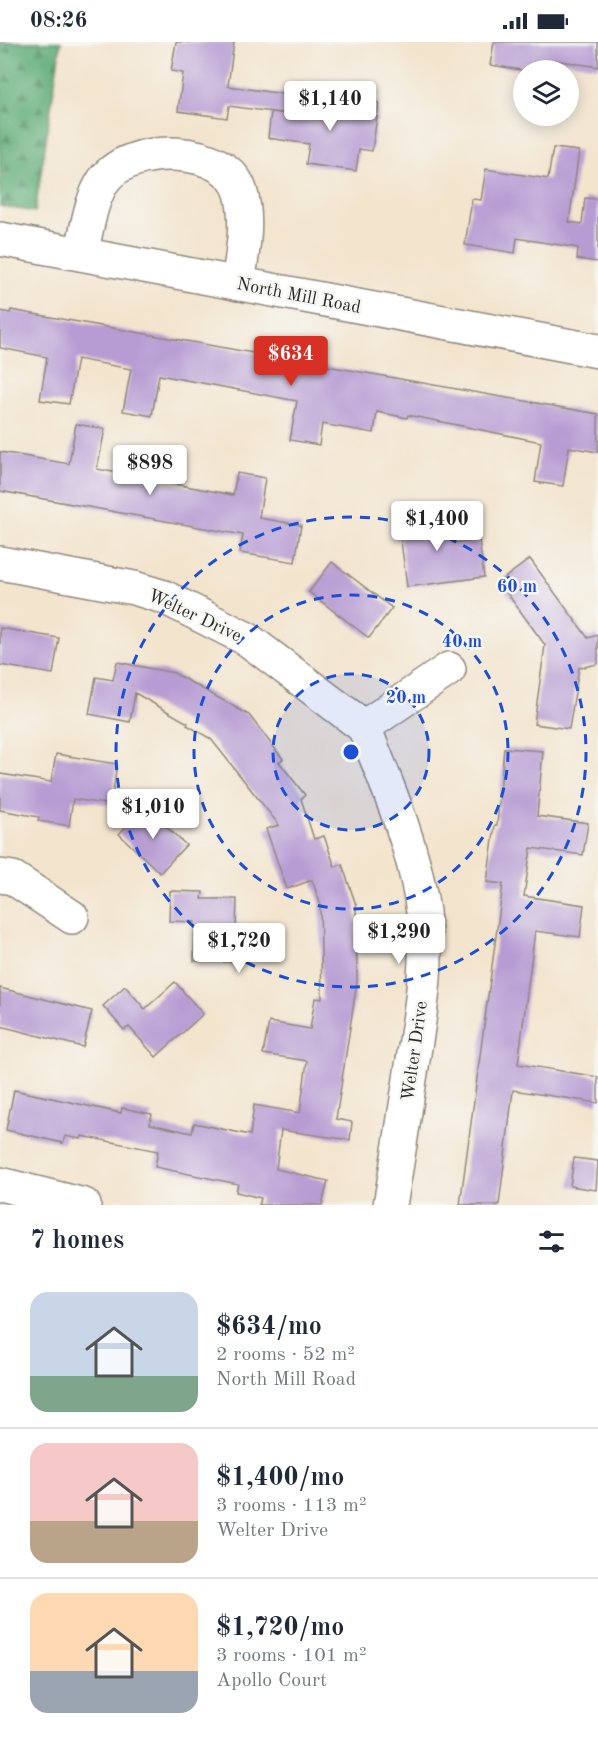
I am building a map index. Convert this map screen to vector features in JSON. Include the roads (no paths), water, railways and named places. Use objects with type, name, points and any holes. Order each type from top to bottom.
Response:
[{"type":"street","points":[[81,254],[95,199],[105,179],[123,164],[156,153],[204,158],[228,171],[241,191],[245,230],[238,284]]},
{"type":"street","name":"North Mill Road","points":[[0,239],[598,351]]},
{"type":"street","name":"Welter Drive","points":[[0,563],[134,588],[165,597],[247,639],[364,727],[400,819],[413,860],[425,937],[422,1005],[390,1205]]},
{"type":"street","points":[[364,727],[449,669]]},
{"type":"street","points":[[0,876],[13,878],[72,917]]},
{"type":"street","points":[[0,1184],[84,1205]]}]
